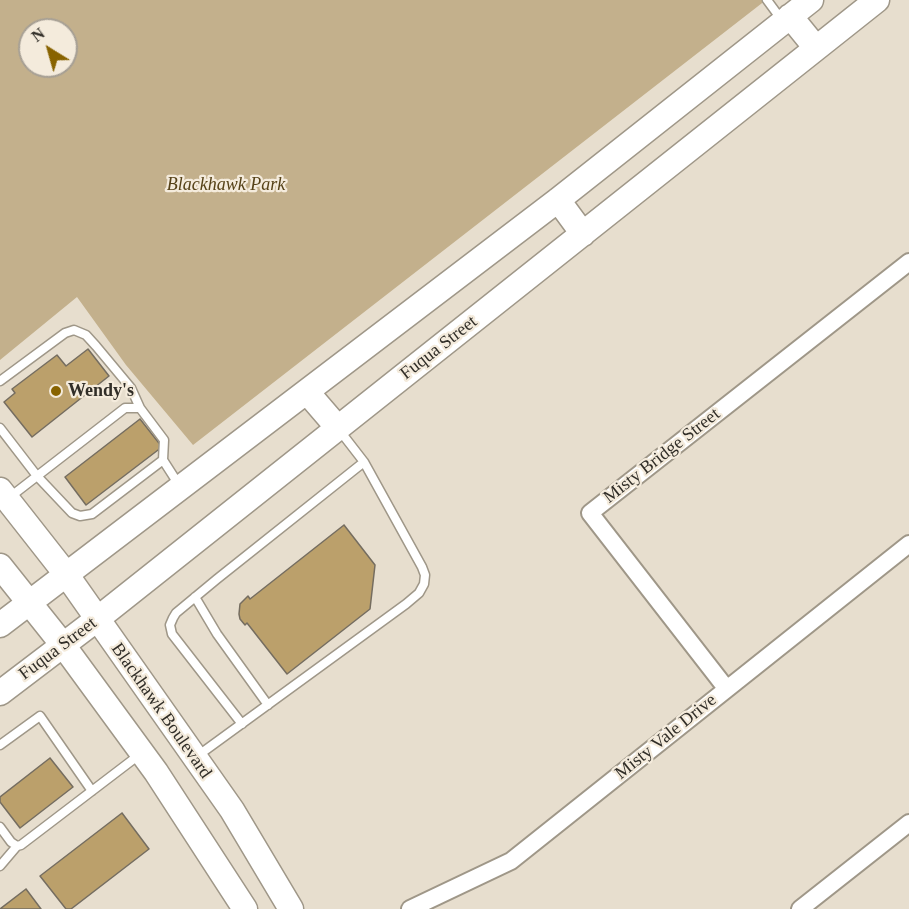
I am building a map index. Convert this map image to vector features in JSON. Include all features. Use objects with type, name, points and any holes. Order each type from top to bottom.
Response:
[{"type":"main road","points":[[0,625],[558,200],[811,0]]},
{"type":"main road","name":"Fuqua Street","points":[[0,693],[96,620],[877,0]]},
{"type":"main road","points":[[787,19],[816,48]]},
{"type":"main road","points":[[558,200],[583,234]]},
{"type":"main road","points":[[308,392],[338,428]]},
{"type":"main road","name":"Blackhawk Boulevard","points":[[3,495],[66,574],[96,620],[232,810],[291,909]]},
{"type":"main road","points":[[0,566],[63,645],[142,753],[244,909]]},
{"type":"street","name":"Misty Bridge Street","points":[[726,688],[590,513],[909,262]]},
{"type":"street","name":"Misty Vale Drive","points":[[410,909],[511,861],[909,544]]},
{"type":"street","points":[[800,909],[909,823]]},
{"type":"lane","points":[[767,0],[787,19]]},
{"type":"lane","points":[[0,381],[65,333],[74,330],[86,334],[131,388],[140,408],[165,440],[163,460],[180,488]]},
{"type":"lane","points":[[3,495],[38,476],[125,408],[140,408]]},
{"type":"lane","points":[[0,428],[38,476],[72,513],[80,516],[92,514],[163,460]]},
{"type":"lane","points":[[195,758],[406,604],[419,593],[424,584],[425,575],[422,567],[364,462],[338,428]]},
{"type":"lane","points":[[242,724],[172,634],[170,625],[173,618],[195,597],[364,462]]},
{"type":"lane","points":[[195,597],[217,634],[268,705]]},
{"type":"lane","points":[[0,745],[40,716],[92,791]]},
{"type":"lane","points":[[0,866],[17,846],[142,753]]},
{"type":"lane","points":[[0,827],[17,846]]},
{"type":"green space","name":"Blackhawk Park","points":[[0,0],[766,0],[193,445],[126,365],[77,297],[0,360]]},
{"type":"building","points":[[88,349],[109,376],[32,437],[4,402],[15,393],[12,389],[57,355],[66,366]]},
{"type":"building","points":[[140,419],[162,447],[86,505],[65,477]]},
{"type":"building","points":[[344,525],[375,565],[370,609],[287,674],[247,623],[245,625],[240,619],[240,604],[248,596],[250,599]]},
{"type":"building","points":[[50,758],[73,787],[20,828],[0,802],[0,797]]},
{"type":"building","points":[[122,813],[149,849],[71,909],[66,909],[40,876]]},
{"type":"building","points":[[26,889],[41,909],[0,909]]},
{"type":"place","name":"Wendy's","points":[[56,391]]}]
